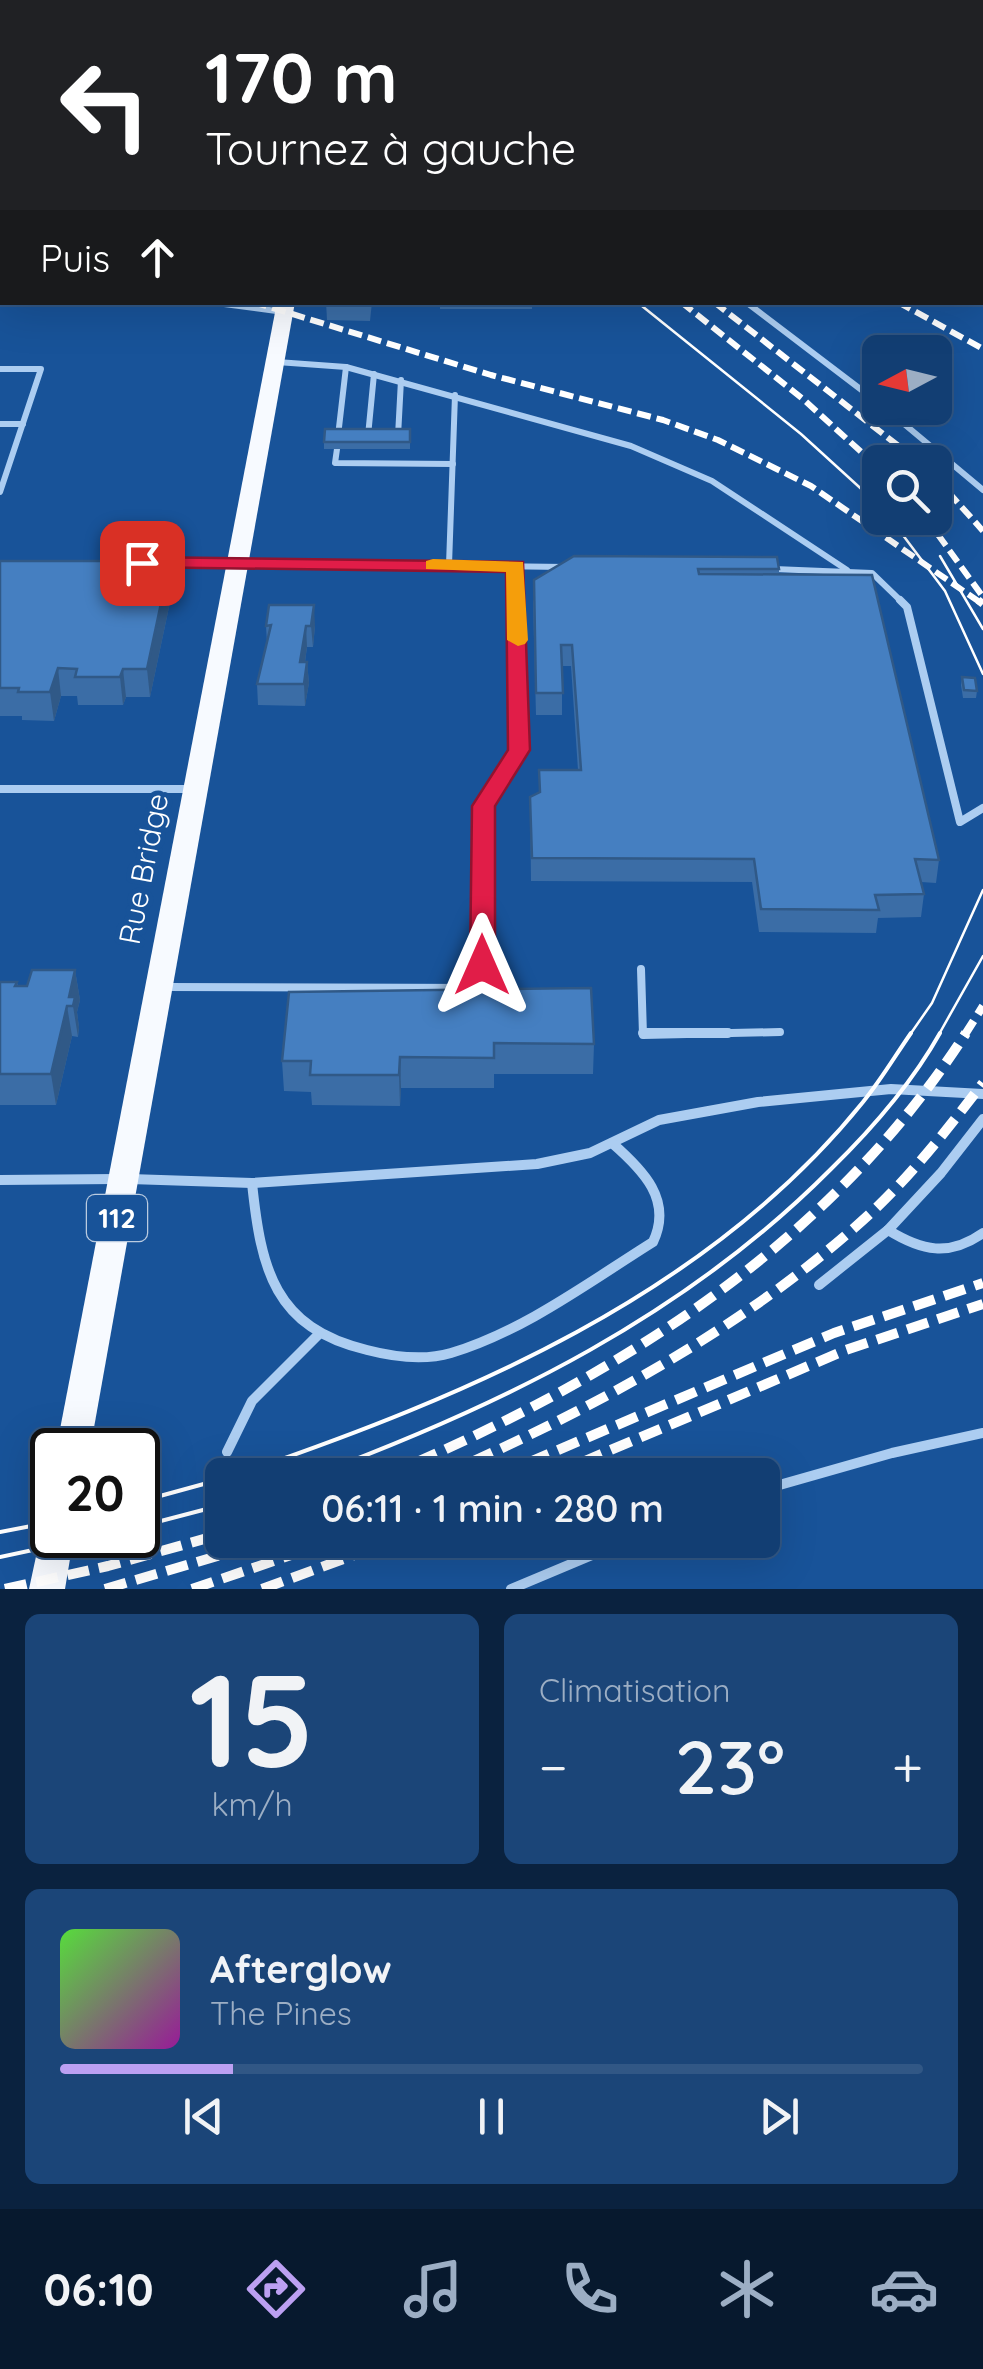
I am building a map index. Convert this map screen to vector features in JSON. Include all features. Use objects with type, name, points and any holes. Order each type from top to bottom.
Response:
[{"type":"main road","name":"Rue Bridge","points":[[77,1428],[285,307]]},
{"type":"main road","points":[[46,1589],[52,1558]]},
{"type":"street","points":[[124,563],[240,563]]},
{"type":"lane","points":[[255,305],[285,307]]},
{"type":"lane","points":[[750,305],[862,391]]},
{"type":"lane","points":[[274,362],[346,367],[630,446],[692,470],[755,505],[847,570]]},
{"type":"lane","points":[[338,436],[346,367]]},
{"type":"lane","points":[[0,368],[40,370],[0,492]]},
{"type":"lane","points":[[368,436],[374,374]]},
{"type":"lane","points":[[398,436],[401,380]]},
{"type":"lane","points":[[449,566],[456,395]]},
{"type":"lane","points":[[0,424],[23,424]]},
{"type":"lane","points":[[905,425],[983,490]]},
{"type":"lane","points":[[336,449],[335,463],[453,464]]},
{"type":"lane","points":[[366,463],[367,449]]},
{"type":"lane","points":[[396,463],[397,449]]},
{"type":"lane","points":[[240,563],[578,567]]},
{"type":"lane","points":[[160,987],[482,988],[484,806],[519,750],[516,566]]},
{"type":"lane","points":[[766,569],[872,573],[907,607],[960,822],[983,808]]},
{"type":"lane","points":[[0,790],[197,789]]},
{"type":"lane","points":[[640,969],[644,1035],[780,1032]]},
{"type":"lane","points":[[0,1180],[252,1183],[537,1164],[590,1153],[659,1120],[758,1102],[891,1089],[983,1094]]},
{"type":"lane","points":[[819,1284],[888,1230],[983,1119]]},
{"type":"lane","points":[[252,1183],[260,1248],[290,1315],[318,1335],[383,1354],[413,1358],[444,1355],[483,1341],[653,1242],[663,1217],[660,1198],[630,1158],[612,1143]]},
{"type":"lane","points":[[888,1230],[920,1250],[948,1253],[983,1233]]},
{"type":"lane","points":[[228,1452],[237,1422],[250,1401],[318,1335]]},
{"type":"lane","points":[[780,1485],[983,1433]]},
{"type":"lane","points":[[511,1589],[585,1558]]},
{"type":"building","points":[[325,429],[410,429],[410,442],[324,442]]},
{"type":"building","points":[[574,556],[777,557],[779,569],[698,569],[699,574],[872,575],[939,860],[915,859],[924,894],[875,895],[879,910],[761,909],[754,859],[532,858],[530,797],[540,792],[539,770],[581,770],[572,645],[561,645],[563,693],[536,693],[534,580]]},
{"type":"building","points":[[0,561],[170,561],[147,669],[123,669],[120,677],[75,677],[77,669],[58,668],[50,692],[0,688]]},
{"type":"building","points":[[269,605],[314,605],[300,662],[307,662],[304,684],[257,684],[271,625],[266,626]]},
{"type":"building","points":[[962,677],[975,678],[977,691],[964,690]]},
{"type":"building","points":[[32,970],[75,970],[69,997],[75,997],[73,1006],[67,1006],[51,1074],[0,1074],[0,982],[27,986]]},
{"type":"building","points":[[591,988],[594,1044],[494,1043],[494,1058],[400,1057],[399,1075],[310,1075],[311,1061],[282,1061],[289,992]]},
{"type":"tram line","points":[[641,305],[801,434],[862,490]]},
{"type":"tram line","points":[[903,535],[945,591],[983,674]]},
{"type":"tram line","points":[[940,556],[983,629]]},
{"type":"tram line","points":[[909,1035],[932,1003],[983,890]]},
{"type":"tram line","points":[[938,1036],[983,956]]},
{"type":"tram line","points":[[357,1458],[455,1418],[590,1350],[716,1268],[775,1221],[861,1138],[904,1087],[940,1033]]},
{"type":"tram line","points":[[285,1458],[494,1374],[577,1332],[656,1285],[731,1231],[801,1171],[863,1102],[909,1035]]},
{"type":"tram line","points":[[160,1496],[205,1484]]},
{"type":"tram line","points":[[160,1521],[205,1509]]},
{"type":"tram line","points":[[0,1532],[30,1526]]},
{"type":"tram line","points":[[0,1557],[30,1551]]},
{"type":"railway","points":[[263,305],[491,375],[663,420],[718,440],[811,486],[981,603]]},
{"type":"railway","points":[[685,305],[803,399],[862,453]]},
{"type":"railway","points":[[718,305],[897,445]]},
{"type":"railway","points":[[903,305],[983,349]]},
{"type":"railway","points":[[952,496],[983,531]]},
{"type":"railway","points":[[938,535],[983,597]]},
{"type":"railway","points":[[978,600],[983,604]]},
{"type":"railway","points":[[965,1034],[983,1006]]},
{"type":"railway","points":[[425,1458],[555,1395],[635,1349],[711,1298],[783,1241],[850,1178],[911,1109],[965,1034]]},
{"type":"railway","points":[[479,1458],[615,1391],[724,1327],[776,1291],[889,1195],[983,1083]]},
{"type":"railway","points":[[539,1458],[834,1333],[983,1283]]},
{"type":"railway","points":[[592,1458],[846,1350],[983,1304]]},
{"type":"railway","points":[[5,1589],[205,1539]]},
{"type":"railway","points":[[105,1589],[211,1558]]},
{"type":"railway","points":[[192,1589],[282,1558]]},
{"type":"railway","points":[[262,1589],[346,1558]]},
{"type":"slow traffic","points":[[433,565],[516,566],[518,640]]},
{"type":"route","points":[[142,563],[516,566],[519,750],[484,806],[482,965]]}]
